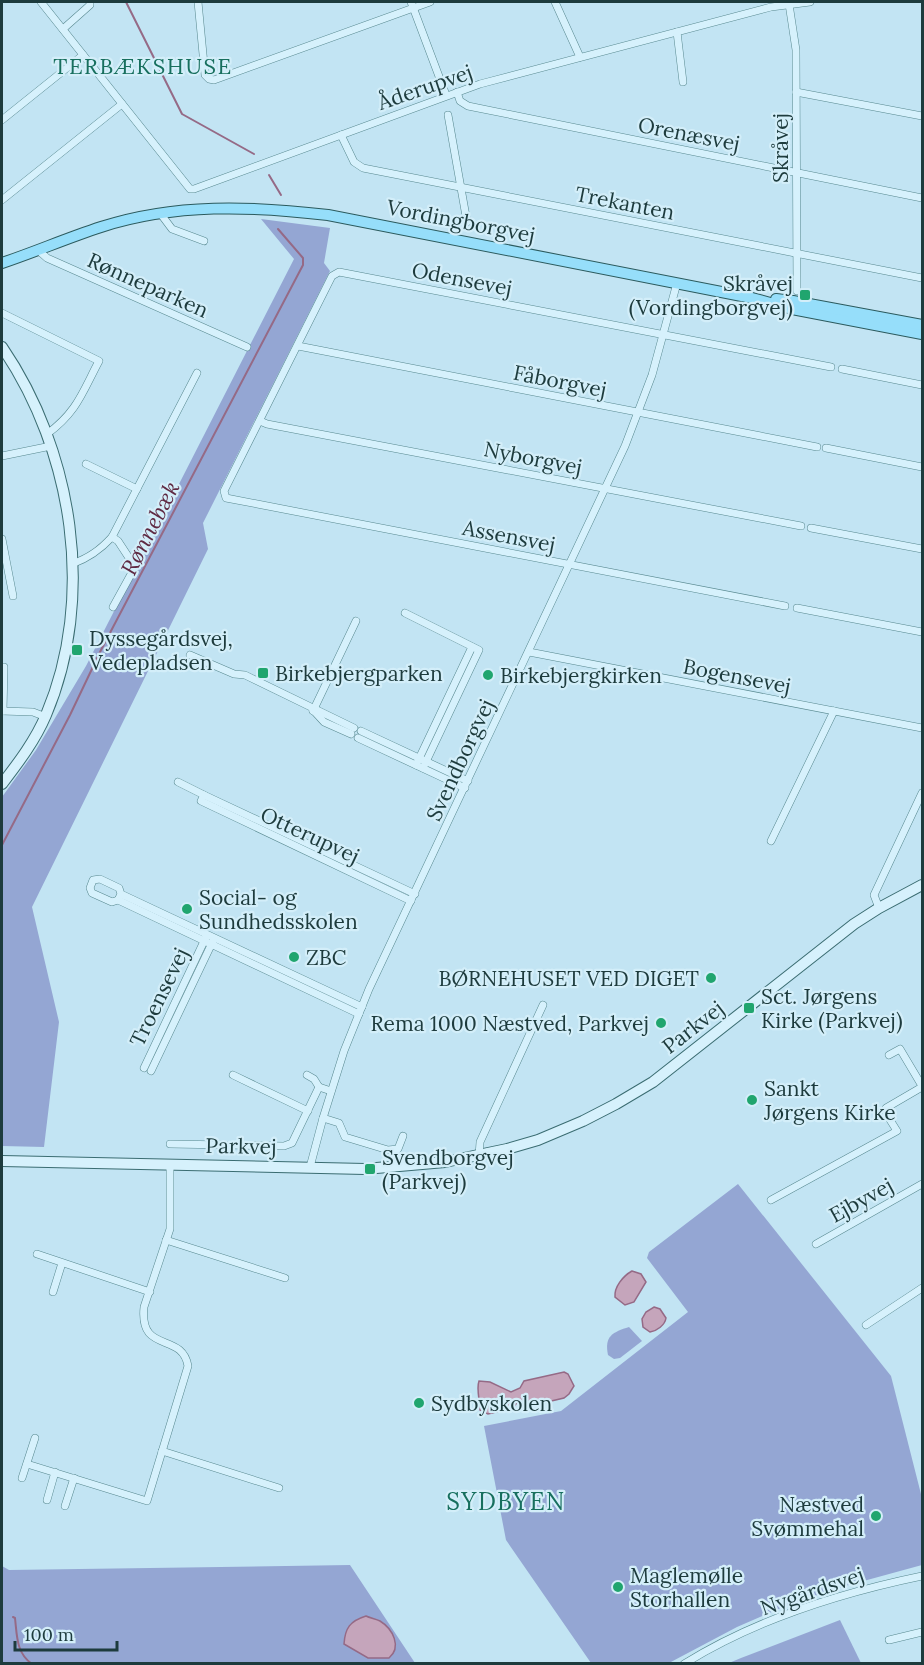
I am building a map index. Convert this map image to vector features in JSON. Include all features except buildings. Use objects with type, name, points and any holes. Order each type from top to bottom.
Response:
[{"type":"main road","name":"Vordingborgvej","points":[[2,263],[101,227],[160,213],[240,207],[328,215],[752,298],[792,309],[922,334]]},
{"type":"main road","name":"Vordingborgvej","points":[[752,298],[793,301],[922,325]]},
{"type":"street","points":[[2,200],[122,104],[40,2]]},
{"type":"street","points":[[63,29],[90,5],[90,2]]},
{"type":"street","points":[[198,2],[205,75],[214,80],[412,5],[430,2]]},
{"type":"street","points":[[555,2],[580,57]]},
{"type":"street","name":"Åderupvej","points":[[122,104],[190,189],[194,189],[446,95],[677,32],[789,4],[810,2]]},
{"type":"street","name":"Skråvej","points":[[789,4],[796,50],[797,291]]},
{"type":"street","points":[[412,5],[446,95]]},
{"type":"street","points":[[677,32],[684,82]]},
{"type":"street","points":[[2,120],[83,55]]},
{"type":"street","name":"Orenæsvej","points":[[457,92],[460,100],[468,106],[922,198]]},
{"type":"street","points":[[796,92],[922,116]]},
{"type":"street","points":[[448,115],[467,222]]},
{"type":"street","name":"Trekanten","points":[[341,135],[354,162],[363,168],[922,278]]},
{"type":"street","points":[[160,213],[172,229],[204,240]]},
{"type":"street","name":"Rønneparken","points":[[39,251],[47,258],[247,347]]},
{"type":"street","name":"Odensevej","points":[[226,498],[224,491],[332,276],[339,272],[831,367]]},
{"type":"street","name":"Svendborgvej","points":[[310,1167],[331,1091],[360,1011],[606,489],[638,412],[664,334],[677,283]]},
{"type":"street","points":[[2,313],[99,361],[74,408],[64,421],[46,434]]},
{"type":"street","name":"Fåborgvej","points":[[298,346],[817,447]]},
{"type":"street","points":[[2,348],[22,380],[51,446],[66,506],[72,564],[72,597],[59,679],[46,717],[21,760],[2,784]]},
{"type":"street","points":[[842,369],[922,385]]},
{"type":"street","points":[[72,564],[99,550],[112,537],[197,373]]},
{"type":"street","name":"Nyborgvej","points":[[260,421],[801,526]]},
{"type":"street","points":[[2,456],[51,446]]},
{"type":"street","points":[[826,448],[922,467]]},
{"type":"street","points":[[86,464],[137,489]]},
{"type":"street","name":"Assensvej","points":[[226,498],[785,606]]},
{"type":"street","points":[[811,528],[922,549]]},
{"type":"street","points":[[112,537],[135,567],[113,607]]},
{"type":"street","points":[[2,539],[13,596]]},
{"type":"street","points":[[797,608],[922,632]]},
{"type":"street","points":[[405,613],[475,648],[421,763]]},
{"type":"street","points":[[312,709],[356,621]]},
{"type":"street","name":"Bogensevej","points":[[529,652],[922,728]]},
{"type":"street","points":[[190,655],[234,674],[245,675],[312,709],[324,722],[356,733],[466,785]]},
{"type":"street","points":[[2,667],[4,667],[2,711],[33,712],[46,717]]},
{"type":"street","points":[[771,841],[834,711]]},
{"type":"street","name":"Otterupvej","points":[[178,782],[203,798],[413,897]]},
{"type":"street","points":[[879,908],[874,895],[922,793]]},
{"type":"street","name":"Parkvej","points":[[2,1161],[389,1168],[479,1156],[547,1136],[616,1104],[653,1082],[786,979],[814,954],[879,908],[922,885]]},
{"type":"street","name":"Troensevej","points":[[119,897],[360,1011]]},
{"type":"street","name":"Troensevej","points":[[147,1070],[209,940]]},
{"type":"street","points":[[479,1156],[480,1142],[543,1005]]},
{"type":"street","points":[[771,1200],[897,1131],[887,1115],[886,1108],[922,1087],[919,1072],[900,1049],[889,1055]]},
{"type":"street","points":[[233,1075],[308,1111]]},
{"type":"street","points":[[307,1075],[314,1079],[319,1087],[331,1091]]},
{"type":"street","points":[[170,1144],[284,1146],[292,1143],[319,1087]]},
{"type":"street","points":[[323,1118],[339,1124],[345,1137],[388,1150],[398,1149],[402,1136]]},
{"type":"street","points":[[27,1464],[147,1501],[188,1366],[183,1352],[177,1347],[153,1338],[145,1326],[144,1307],[170,1229],[170,1164]]},
{"type":"street","name":"Ejbyvej","points":[[816,1244],[922,1184]]},
{"type":"street","points":[[166,1240],[285,1278]]},
{"type":"street","points":[[37,1254],[150,1292]]},
{"type":"street","points":[[53,1292],[62,1263]]},
{"type":"street","points":[[866,1325],[922,1288]]},
{"type":"street","points":[[22,1478],[35,1438]]},
{"type":"street","points":[[162,1451],[279,1488]]},
{"type":"street","points":[[47,1500],[55,1472]]},
{"type":"street","points":[[65,1506],[74,1478]]},
{"type":"street","name":"Nygårdsvej","points":[[684,1664],[741,1634],[788,1614],[870,1587],[922,1576]]},
{"type":"street","points":[[889,1640],[922,1632]]},
{"type":"shaded area","points":[[261,219],[330,228],[324,263],[330,271],[203,523],[208,549],[32,907],[59,1022],[44,1147],[2,1146],[2,797],[36,750],[86,666],[294,259]]},
{"type":"shaded area","points":[[738,1184],[891,1376],[922,1498],[922,1565],[838,1588],[783,1607],[737,1627],[669,1663],[591,1663],[506,1540],[484,1426],[561,1411],[688,1312],[647,1258],[649,1252]]},
{"type":"shaded area","points":[[632,1271],[641,1274],[646,1282],[634,1302],[625,1305],[615,1297],[615,1293],[620,1282]]},
{"type":"shaded area","points":[[654,1307],[660,1309],[666,1318],[660,1327],[650,1332],[643,1327],[642,1319],[646,1312]]},
{"type":"shaded area","points":[[629,1327],[642,1341],[620,1358],[614,1359],[608,1355],[607,1343],[614,1333]]},
{"type":"shaded area","points":[[564,1372],[568,1374],[574,1386],[564,1398],[530,1406],[518,1401],[513,1408],[488,1414],[480,1410],[479,1381],[490,1382],[511,1392],[520,1388],[524,1381]]},
{"type":"shaded area","points":[[350,1565],[415,1663],[2,1663],[2,1566],[9,1570]]},
{"type":"shaded area","points":[[366,1616],[385,1624],[392,1633],[395,1649],[389,1658],[368,1658],[344,1644],[349,1626]]},
{"type":"shaded area","points":[[840,1620],[861,1663],[729,1663],[741,1658]]},
{"type":"waterway","name":"Rønnebæk","points":[[126,2],[182,114],[254,154]]},
{"type":"waterway","name":"Rønnebæk","points":[[269,175],[281,195]]},
{"type":"waterway","name":"Rønnebæk","points":[[2,845],[101,650],[303,265],[303,258],[278,229]]},
{"type":"waterway","name":"Rønnebæk","points":[[13,1617],[20,1649],[32,1664]]},
{"type":"place","name":"Skråvej (Vordingborgvej)","points":[[805,295]]},
{"type":"place","name":"Dyssegårdsvej, Vedepladsen","points":[[77,650]]},
{"type":"place","name":"Birkebjergparken","points":[[263,673]]},
{"type":"place","name":"Birkebjergkirken","points":[[488,675]]},
{"type":"place","name":"Social- og Sundhedsskolen","points":[[187,909]]},
{"type":"place","name":"ZBC","points":[[294,957]]},
{"type":"place","name":"BØRNEHUSET VED DIGET","points":[[711,978]]},
{"type":"place","name":"Sct. Jørgens Kirke (Parkvej)","points":[[749,1008]]},
{"type":"place","name":"Rema 1000 Næstved, Parkvej","points":[[661,1023]]},
{"type":"place","name":"Sankt Jørgens Kirke","points":[[752,1100]]},
{"type":"place","name":"Svendborgvej (Parkvej)","points":[[370,1169]]},
{"type":"place","name":"Sydbyskolen","points":[[419,1403]]},
{"type":"place","name":"Næstved Svømmehal","points":[[876,1516]]},
{"type":"place","name":"Maglemølle Storhallen","points":[[618,1587]]},
{"type":"district","name":"TERBÆKSHUSE","points":[[143,66]]},
{"type":"district","name":"SYDBYEN","points":[[506,1501]]}]
